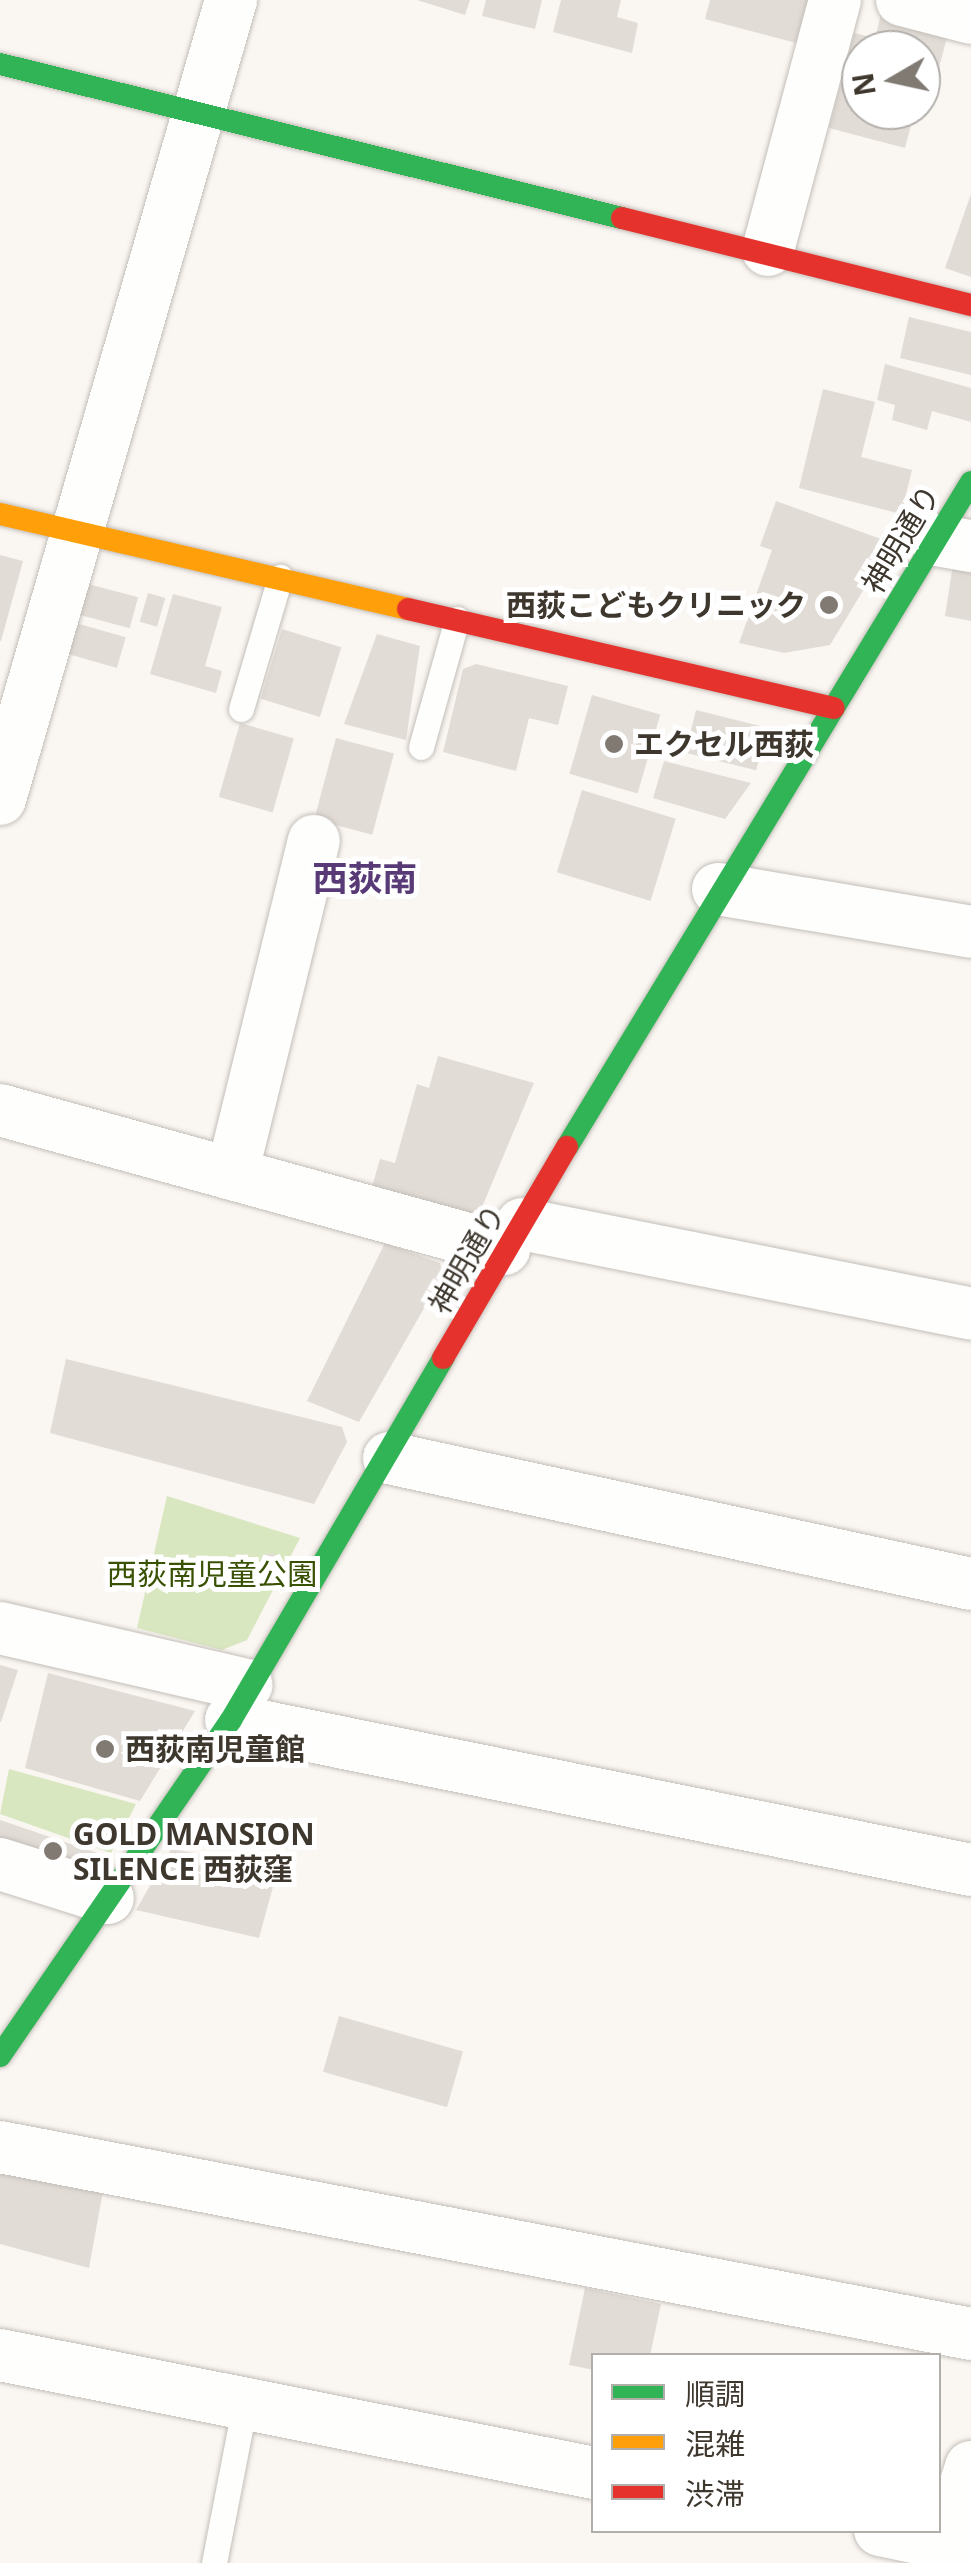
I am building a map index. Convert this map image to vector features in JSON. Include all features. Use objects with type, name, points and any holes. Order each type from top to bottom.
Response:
[{"type":"street","points":[[0,799],[73,530],[231,0]]},
{"type":"street","points":[[768,250],[834,0]]},
{"type":"street","points":[[902,0],[971,18]]},
{"type":"street","points":[[0,64],[768,250],[971,305]]},
{"type":"street","name":"神明通り","points":[[0,2056],[239,1703],[389,1458],[513,1236],[718,889],[834,708],[953,543],[971,482]]},
{"type":"street","points":[[0,514],[834,708]]},
{"type":"street","points":[[232,1174],[314,841]]},
{"type":"street","points":[[718,889],[971,932]]},
{"type":"street","points":[[0,1110],[232,1174],[513,1236],[971,1314]]},
{"type":"street","points":[[389,1458],[971,1584]]},
{"type":"street","points":[[0,1628],[239,1703],[971,1870]]},
{"type":"street","points":[[0,1864],[108,1898]]},
{"type":"street","points":[[0,2146],[971,2334]]},
{"type":"street","points":[[0,2355],[591,2472]]},
{"type":"street","points":[[890,2533],[952,2552],[971,2467]]},
{"type":"lane","points":[[241,709],[280,577]]},
{"type":"lane","points":[[421,747],[457,618]]},
{"type":"lane","points":[[214,2563],[244,2404]]},
{"type":"green space","name":"西荻南児童公園","points":[[167,1496],[300,1538],[247,1640],[222,1650],[137,1628]]},
{"type":"green space","points":[[9,1769],[136,1804],[111,1853],[0,1814]]},
{"type":"building","points":[[417,0],[470,0],[465,15]]},
{"type":"building","points":[[486,0],[542,0],[535,29],[482,16]]},
{"type":"building","points":[[561,0],[621,0],[617,17],[638,23],[632,53],[553,32]]},
{"type":"building","points":[[710,0],[812,0],[800,44],[705,19]]},
{"type":"building","points":[[883,6],[951,23],[941,60],[941,30],[877,30]]},
{"type":"building","points":[[841,82],[841,130],[910,130],[905,148],[829,128]]},
{"type":"building","points":[[971,194],[971,277],[945,268]]},
{"type":"building","points":[[909,317],[971,332],[971,375],[900,358]]},
{"type":"building","points":[[885,364],[971,388],[971,422],[932,411],[927,430],[892,420],[895,405],[877,400]]},
{"type":"building","points":[[823,389],[875,402],[861,457],[912,470],[901,514],[799,488]]},
{"type":"building","points":[[776,501],[892,543],[830,645],[784,653],[739,643],[772,550],[760,546]]},
{"type":"building","points":[[0,555],[23,561],[1,641],[0,641]]},
{"type":"building","points":[[953,564],[971,567],[971,621],[945,616]]},
{"type":"building","points":[[81,582],[138,597],[130,628],[73,613]]},
{"type":"building","points":[[148,593],[165,598],[157,627],[140,622]]},
{"type":"building","points":[[173,594],[222,607],[205,666],[222,671],[216,693],[150,674]]},
{"type":"building","points":[[69,621],[126,637],[117,668],[60,652]]},
{"type":"building","points":[[282,629],[341,647],[320,717],[261,699]]},
{"type":"building","points":[[377,634],[420,646],[406,740],[344,724]]},
{"type":"building","points":[[476,664],[568,686],[558,725],[529,718],[516,771],[443,752],[463,669]]},
{"type":"building","name":"エクセル西荻","points":[[592,695],[660,715],[638,793],[569,774]]},
{"type":"building","points":[[696,710],[767,728],[756,770],[685,753]]},
{"type":"building","points":[[240,723],[294,738],[273,812],[219,797]]},
{"type":"building","points":[[336,738],[394,754],[372,835],[314,819]]},
{"type":"building","points":[[664,761],[751,783],[725,819],[653,798]]},
{"type":"building","points":[[582,790],[676,819],[651,901],[557,872]]},
{"type":"building","points":[[438,1056],[534,1083],[477,1219],[371,1190],[380,1159],[395,1163],[417,1084],[429,1088]]},
{"type":"building","points":[[385,1243],[440,1263],[443,1275],[359,1422],[307,1401]]},
{"type":"building","points":[[66,1359],[342,1427],[347,1442],[314,1504],[50,1433]]},
{"type":"building","points":[[274,1553],[276,1563],[266,1565],[264,1555]]},
{"type":"building","points":[[0,1665],[18,1670],[1,1722],[0,1722]]},
{"type":"building","points":[[48,1673],[195,1711],[140,1801],[25,1768]]},
{"type":"building","name":"GOLD MANSION SILENCE 西荻窪","points":[[0,1820],[106,1856],[96,1873],[0,1846]]},
{"type":"building","points":[[171,1849],[262,1864],[260,1879],[274,1883],[259,1938],[136,1910]]},
{"type":"building","points":[[339,2016],[463,2052],[447,2107],[323,2072]]},
{"type":"building","points":[[0,2171],[103,2191],[89,2268],[0,2244]]},
{"type":"building","points":[[585,2288],[661,2304],[651,2353],[591,2353],[591,2369],[569,2365]]},
{"type":"traffic: fast","points":[[0,64],[622,218]]},
{"type":"traffic: fast","points":[[567,1147],[971,482]]},
{"type":"traffic: fast","points":[[0,2056],[231,1720],[443,1358]]},
{"type":"traffic: slow","points":[[0,514],[408,609]]},
{"type":"traffic: jam","points":[[622,218],[971,305]]},
{"type":"traffic: jam","points":[[408,609],[834,708]]},
{"type":"traffic: jam","points":[[443,1358],[567,1147]]},
{"type":"place","name":"西荻こどもクリニック","points":[[829,605]]},
{"type":"place","name":"エクセル西荻","points":[[614,744]]},
{"type":"place","name":"西荻南児童館","points":[[105,1749]]},
{"type":"place","name":"GOLD MANSION SILENCE 西荻窪","points":[[53,1851]]},
{"type":"district","name":"西荻南","points":[[365,878]]}]
